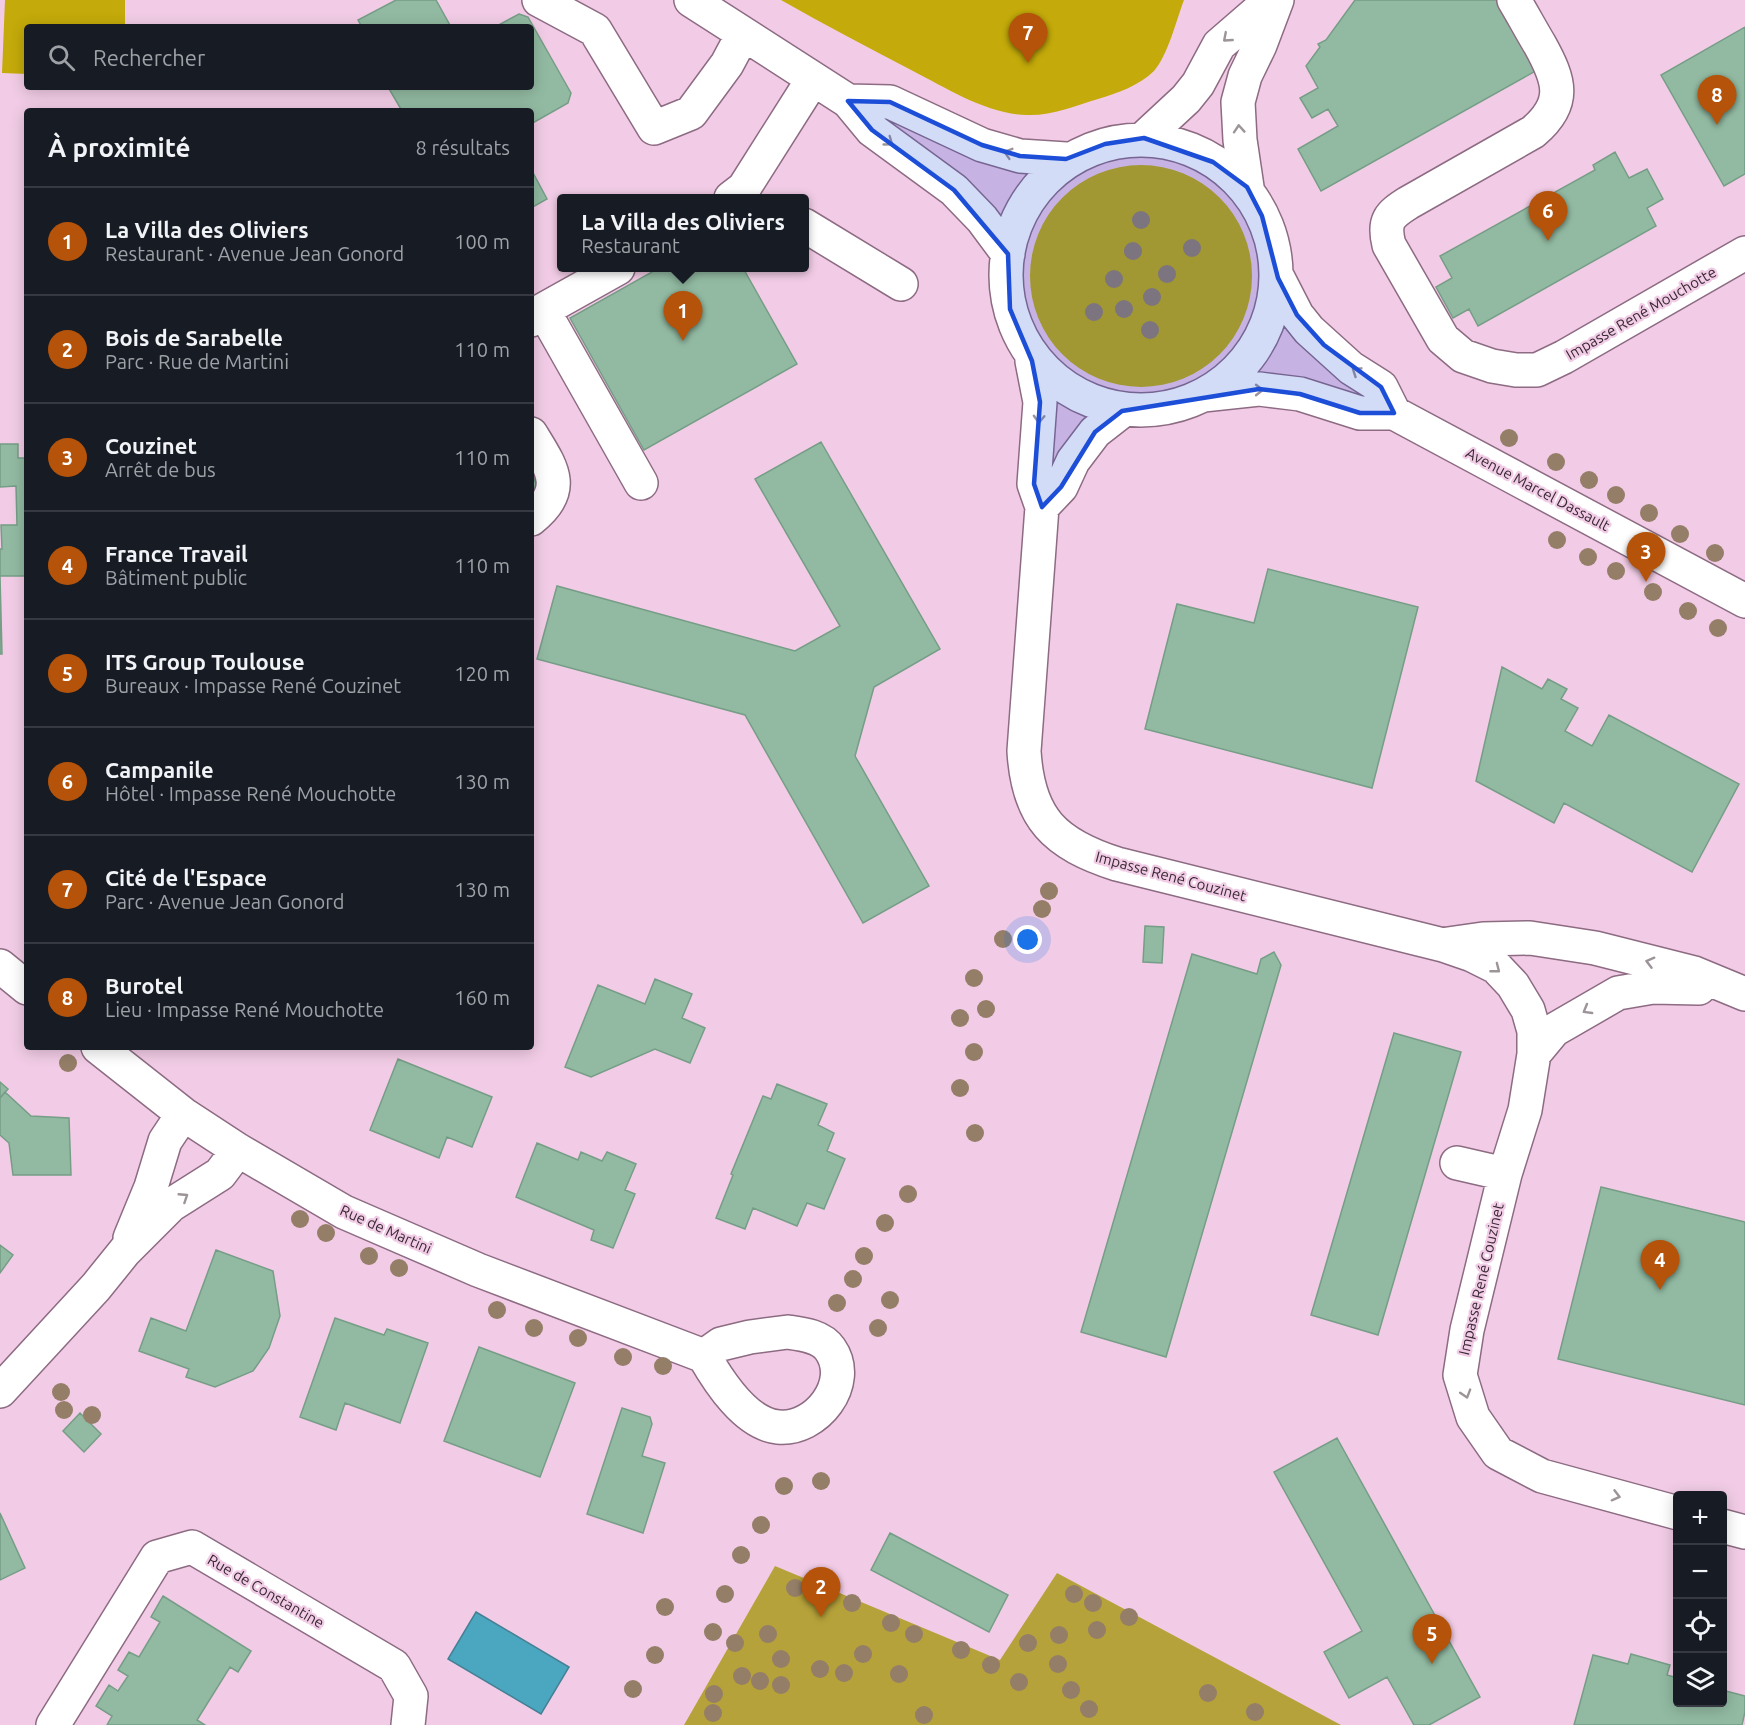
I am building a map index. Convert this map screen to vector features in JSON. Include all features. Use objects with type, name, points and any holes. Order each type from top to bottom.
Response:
[{"type":"street","points":[[539,0],[596,30],[654,128],[691,113],[727,64],[743,34]]},
{"type":"street","points":[[691,0],[849,101],[872,130],[954,190],[982,219],[1008,254]]},
{"type":"street","points":[[1144,138],[1186,99],[1198,84],[1219,45],[1271,0]]},
{"type":"street","points":[[1277,0],[1245,76],[1238,102],[1240,140],[1247,187],[1262,216],[1274,255],[1278,278],[1297,315],[1309,330],[1351,368],[1381,387],[1394,413]]},
{"type":"street","name":"Impasse René Mouchotte","points":[[1514,0],[1552,67],[1557,82],[1557,96],[1553,109],[1546,121],[1533,132],[1393,213],[1388,222],[1386,233],[1389,245],[1443,339],[1463,356],[1492,366],[1516,370],[1537,370],[1564,357],[1745,253]]},
{"type":"street","points":[[746,194],[813,79]]},
{"type":"street","points":[[849,101],[890,102],[982,145],[1020,156],[1066,159],[1105,144],[1144,138],[1184,148],[1214,162],[1247,187]]},
{"type":"street","points":[[1066,159],[1035,191],[1016,227],[1008,254],[1006,288],[1010,309],[1022,344],[1032,361],[1052,380],[1070,392],[1105,407],[1122,411],[1153,410],[1188,402],[1201,395],[1238,370],[1258,347],[1268,327],[1278,278]]},
{"type":"street","points":[[809,228],[901,284]]},
{"type":"street","points":[[610,272],[537,315],[641,483]]},
{"type":"street","name":"Impasse René Couzinet","points":[[1032,361],[1040,402],[1034,484],[1042,507],[1025,760],[1029,790],[1034,803],[1054,831],[1070,845],[1089,855],[1117,864],[1443,945],[1472,955],[1496,967],[1513,985],[1528,1010],[1534,1031],[1534,1053],[1525,1110],[1505,1174],[1467,1330],[1461,1375],[1473,1417],[1498,1453],[1542,1476],[1673,1512]]},
{"type":"street","name":"Avenue Marcel Dassault","points":[[1201,395],[1259,389],[1299,394],[1360,413],[1394,413],[1745,600]]},
{"type":"street","points":[[1042,507],[1060,487],[1073,461],[1095,432],[1122,411]]},
{"type":"street","points":[[534,439],[550,466],[554,485],[549,503],[534,516]]},
{"type":"street","name":"Impasse René Couzinet","points":[[1443,945],[1483,939],[1530,938],[1595,948],[1694,973],[1745,995]]},
{"type":"street","points":[[0,966],[24,986]]},
{"type":"street","name":"Impasse René Couzinet","points":[[1534,1053],[1554,1030],[1618,993],[1653,987],[1690,986],[1745,995]]},
{"type":"street","name":"Rue de Martini","points":[[102,1050],[183,1114],[238,1150],[344,1212],[478,1270],[704,1356]]},
{"type":"street","points":[[125,1251],[151,1188],[165,1142],[183,1114]]},
{"type":"street","points":[[0,1391],[96,1287],[125,1251],[171,1205],[220,1174],[238,1150]]},
{"type":"street","points":[[1457,1163],[1505,1174]]},
{"type":"street","points":[[1727,1527],[1745,1532]]},
{"type":"street","name":"Rue de Constantine","points":[[53,1725],[157,1557],[192,1547],[394,1666],[411,1696],[408,1725]]},
{"type":"highlighted area","points":[[848,101],[890,102],[982,145],[1020,156],[1066,159],[1105,144],[1144,138],[1213,162],[1247,187],[1262,216],[1278,278],[1297,315],[1324,345],[1381,387],[1394,413],[1360,413],[1300,394],[1259,389],[1122,411],[1095,432],[1061,487],[1042,507],[1034,484],[1040,402],[1032,361],[1010,309],[1008,254],[954,190],[872,130]]},
{"type":"shaded area","points":[[5,0],[125,0],[125,24],[24,24],[24,74],[2,73]]},
{"type":"shaded area","points":[[781,0],[1184,0],[1159,64],[1142,81],[1081,105],[1054,112],[1027,115],[997,110],[968,99]]},
{"type":"shaded area","points":[[1141,165],[1173,170],[1193,178],[1211,190],[1227,206],[1239,224],[1247,244],[1252,276],[1247,308],[1239,328],[1227,346],[1211,362],[1193,374],[1173,382],[1141,387],[1109,382],[1089,374],[1071,362],[1055,346],[1043,328],[1035,308],[1030,276],[1035,244],[1043,224],[1055,206],[1071,190],[1089,178],[1109,170]]},
{"type":"shaded area","points":[[775,1566],[1000,1660],[1057,1573],[1341,1725],[684,1725]]},
{"type":"water","points":[[476,1612],[569,1667],[541,1714],[448,1659]]},
{"type":"building","points":[[396,0],[436,0],[449,24],[360,24],[358,20]]},
{"type":"building","points":[[1355,0],[1502,0],[1541,68],[1321,191],[1298,149],[1338,126],[1328,109],[1312,118],[1300,98],[1318,88],[1306,66],[1320,47],[1318,44],[1326,40]]},
{"type":"building","points":[[519,14],[528,17],[532,24],[501,24]]},
{"type":"building","points":[[1745,27],[1745,174],[1724,186],[1661,75]]},
{"type":"building","points":[[534,28],[571,93],[568,103],[534,122],[534,108],[400,108],[390,90],[534,90]]},
{"type":"building","points":[[1615,152],[1629,178],[1647,169],[1663,199],[1647,208],[1656,226],[1478,326],[1469,309],[1453,318],[1436,287],[1452,278],[1440,256],[1595,170],[1593,165]]},
{"type":"building","points":[[534,175],[547,199],[534,206]]},
{"type":"building","points":[[652,272],[745,272],[797,364],[644,450],[570,318]]},
{"type":"building","points":[[821,442],[940,649],[874,687],[855,756],[929,886],[863,923],[745,715],[537,659],[557,586],[795,651],[840,626],[755,479]]},
{"type":"building","points":[[0,444],[18,444],[18,458],[24,458],[24,576],[0,576],[1,525],[17,525],[16,486],[0,487]]},
{"type":"building","points":[[534,479],[538,488],[534,494]]},
{"type":"building","points":[[1268,569],[1418,607],[1372,788],[1145,729],[1177,604],[1254,623]]},
{"type":"building","points":[[0,576],[2,654],[0,654]]},
{"type":"building","points":[[1502,667],[1542,689],[1548,679],[1567,689],[1561,699],[1578,708],[1565,731],[1592,746],[1609,715],[1739,784],[1692,872],[1564,803],[1554,823],[1476,781]]},
{"type":"building","points":[[1145,926],[1164,927],[1162,963],[1143,962]]},
{"type":"building","points":[[1274,952],[1281,965],[1166,1357],[1081,1332],[1192,954],[1257,974],[1261,959]]},
{"type":"building","points":[[655,979],[692,994],[682,1018],[705,1028],[690,1063],[655,1049],[591,1077],[565,1067],[598,985],[645,1004]]},
{"type":"building","points":[[1394,1033],[1461,1052],[1378,1335],[1311,1315]]},
{"type":"building","points":[[398,1059],[492,1097],[472,1147],[447,1137],[439,1158],[370,1130]]},
{"type":"building","points":[[0,1082],[8,1089],[0,1098]]},
{"type":"building","points":[[777,1084],[827,1104],[818,1125],[834,1133],[827,1151],[845,1159],[824,1209],[807,1203],[797,1226],[753,1208],[745,1229],[716,1218],[733,1175],[731,1174],[763,1096],[771,1099]]},
{"type":"building","points":[[5,1092],[31,1116],[69,1118],[71,1175],[13,1175],[9,1143],[0,1135],[0,1098]]},
{"type":"building","points":[[537,1143],[578,1160],[581,1152],[602,1161],[607,1152],[636,1164],[625,1190],[635,1194],[613,1248],[591,1240],[594,1230],[516,1197]]},
{"type":"building","points":[[1601,1187],[1745,1222],[1745,1405],[1558,1359]]},
{"type":"building","points":[[0,1245],[13,1255],[0,1273]]},
{"type":"building","points":[[216,1250],[273,1271],[280,1316],[269,1348],[253,1371],[215,1387],[186,1377],[189,1369],[139,1351],[151,1318],[186,1331]]},
{"type":"building","points":[[335,1318],[384,1335],[387,1329],[428,1343],[400,1423],[345,1403],[336,1430],[300,1417]]},
{"type":"building","points":[[479,1347],[575,1383],[540,1477],[444,1441]]},
{"type":"building","points":[[622,1408],[650,1417],[652,1424],[642,1456],[665,1463],[643,1533],[587,1514]]},
{"type":"building","points":[[80,1413],[101,1434],[84,1452],[63,1431]]},
{"type":"building","points":[[1337,1438],[1480,1697],[1429,1725],[1414,1725],[1387,1677],[1349,1698],[1324,1652],[1362,1631],[1274,1472]]},
{"type":"building","points":[[0,1513],[25,1568],[0,1580]]},
{"type":"building","points":[[890,1533],[1008,1595],[989,1632],[871,1570]]},
{"type":"building","points":[[163,1596],[251,1651],[238,1672],[230,1667],[197,1720],[205,1725],[107,1725],[112,1716],[96,1706],[109,1685],[118,1691],[128,1676],[118,1670],[129,1652],[139,1657],[160,1622],[151,1617]]},
{"type":"building","points":[[1631,1654],[1670,1665],[1667,1675],[1673,1677],[1673,1707],[1727,1707],[1727,1691],[1745,1696],[1742,1725],[1574,1725],[1593,1655],[1628,1664]]},
{"type":"place","name":"Cité de l'Espace","points":[[1028,63]]},
{"type":"place","name":"Burotel","points":[[1717,125]]},
{"type":"place","name":"Campanile","points":[[1548,241]]},
{"type":"place","name":"La Villa des Oliviers","points":[[683,341]]},
{"type":"place","name":"Couzinet","points":[[1646,582]]},
{"type":"place","name":"France Travail","points":[[1660,1290]]},
{"type":"place","name":"Bois de Sarabelle","points":[[821,1617]]},
{"type":"place","name":"ITS Group Toulouse","points":[[1432,1664]]}]
